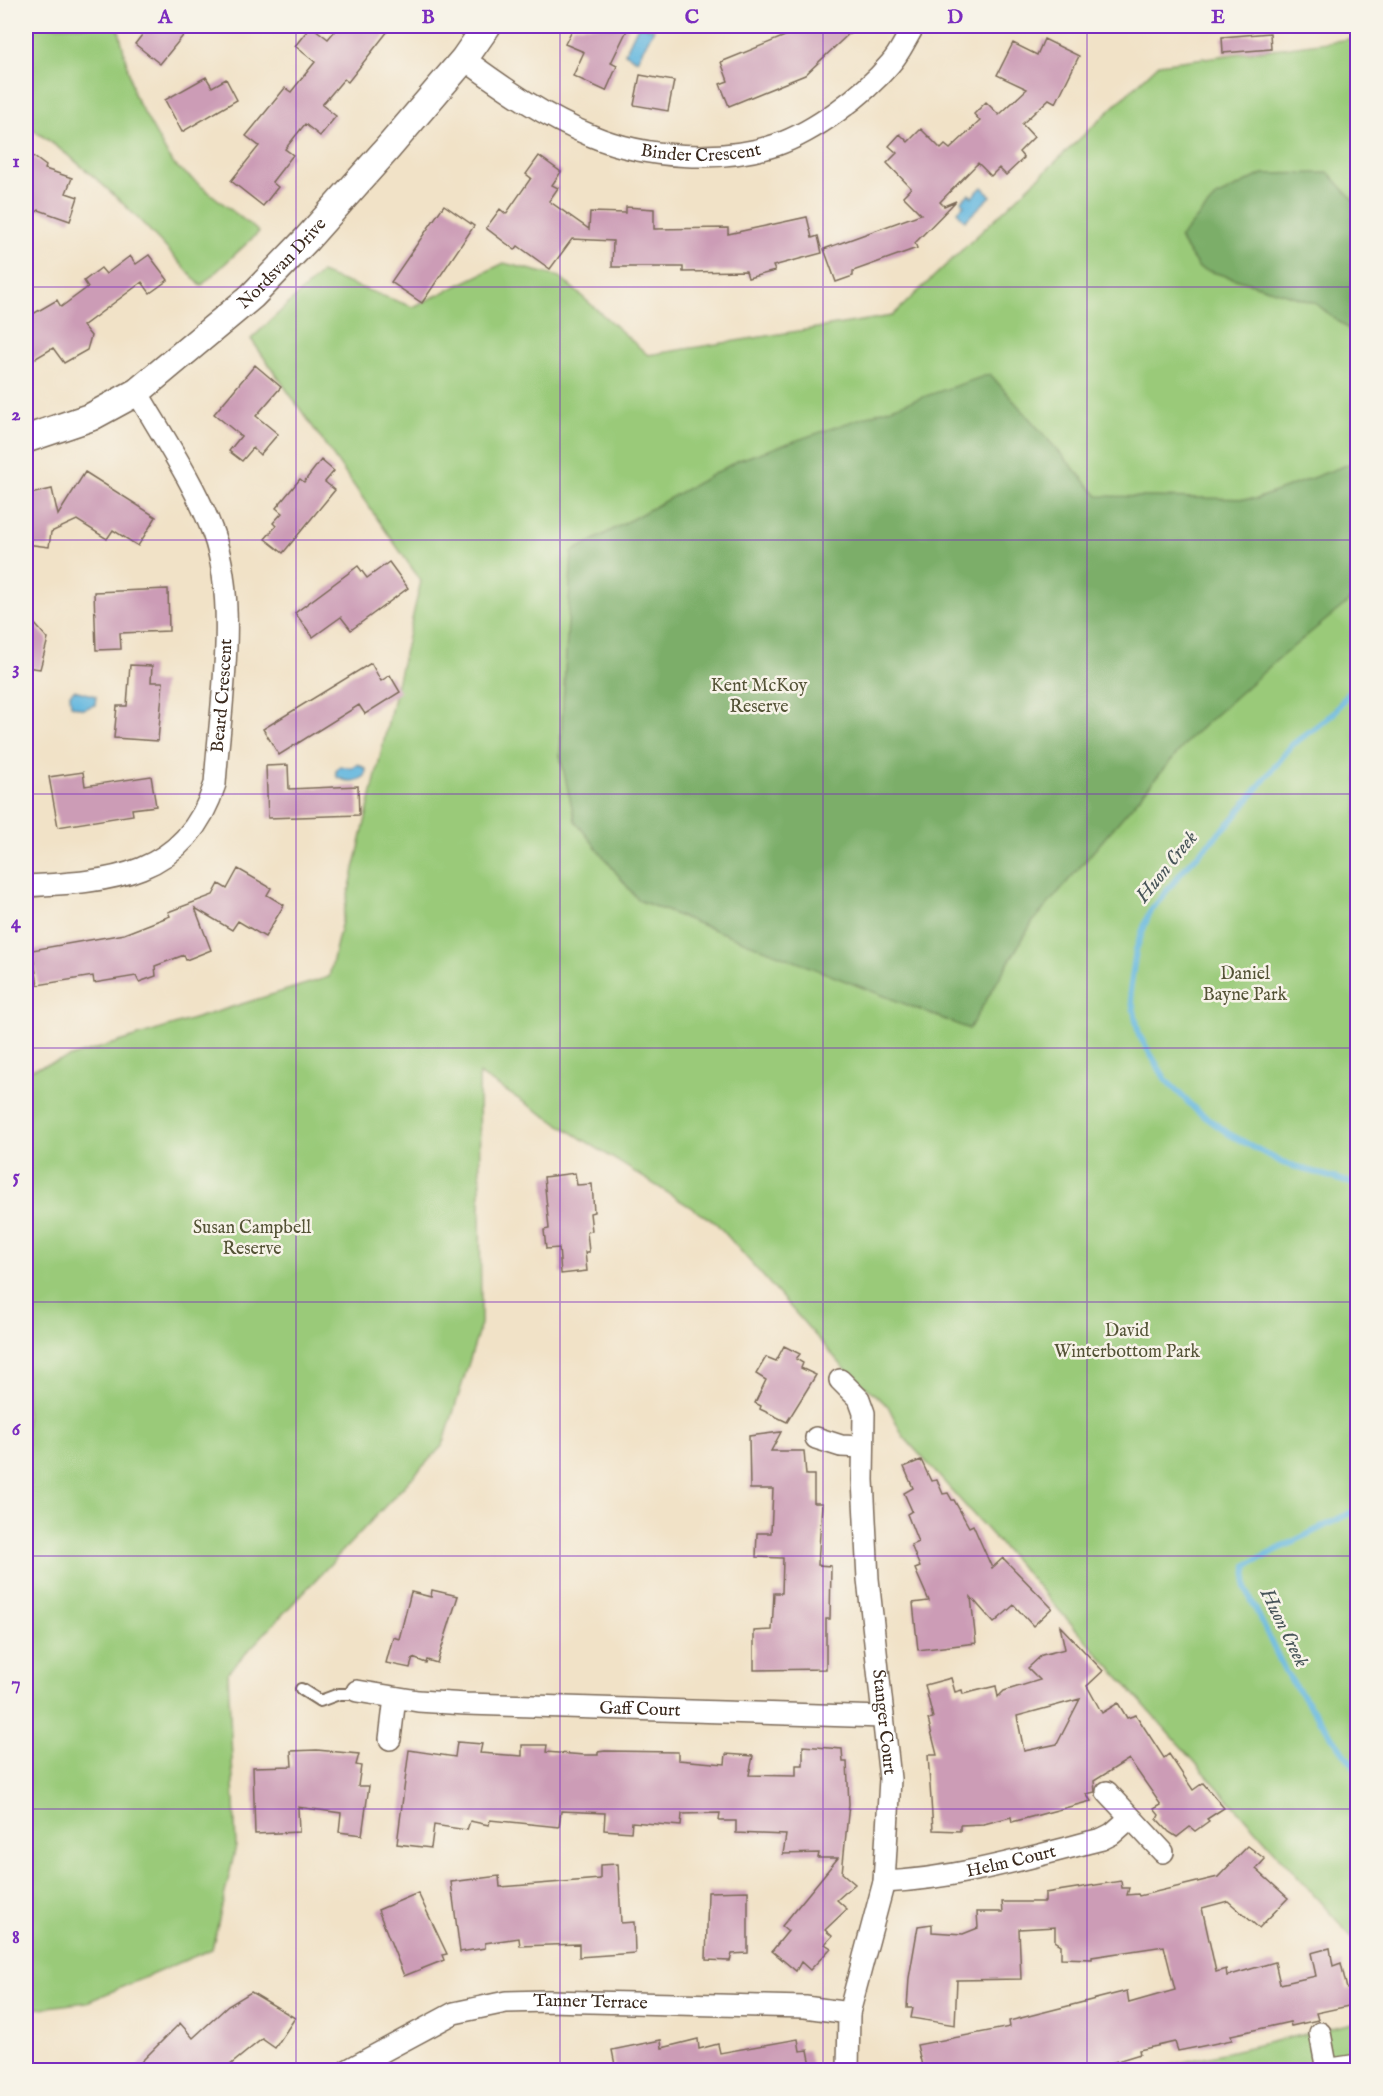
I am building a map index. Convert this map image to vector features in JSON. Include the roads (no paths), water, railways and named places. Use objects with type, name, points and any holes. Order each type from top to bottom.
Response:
[{"type":"street","name":"Nordsvan Drive","points":[[26,439],[91,417],[137,392],[252,296],[306,240],[464,59],[487,26]]},
{"type":"street","name":"Binder Crescent","points":[[464,59],[508,91],[541,111],[594,137],[643,152],[682,155],[734,153],[776,145],[814,126],[861,93],[891,63],[914,26]]},
{"type":"street","name":"Beard Crescent","points":[[26,886],[67,884],[134,873],[154,864],[175,849],[192,830],[207,809],[215,784],[226,617],[222,573],[213,533],[177,461],[137,392]]},
{"type":"street","name":"Stanger Court","points":[[840,1380],[863,1407],[868,1579],[890,1779],[884,1882],[849,2013],[848,2070]]},
{"type":"street","points":[[816,1438],[841,1446],[863,1447]]},
{"type":"street","name":"Gaff Court","points":[[357,1691],[395,1698],[560,1708],[883,1717]]},
{"type":"street","points":[[390,1739],[395,1698]]},
{"type":"street","points":[[1107,1792],[1163,1852]]},
{"type":"street","name":"Helm Court","points":[[884,1882],[960,1873],[1095,1841],[1112,1834],[1130,1818]]},
{"type":"street","name":"Tanner Terrace","points":[[348,2070],[454,2013],[506,2002],[805,2007],[849,2013]]},
{"type":"street","points":[[1320,2033],[1326,2070],[1358,2065]]},
{"type":"lane","name":"Gaff Court","points":[[302,1689],[320,1701],[339,1694],[353,1694],[357,1691]]},
{"type":"water","points":[[638,26],[654,29],[637,60],[625,53]]},
{"type":"water","points":[[982,187],[991,196],[965,221],[957,212],[964,205],[961,201],[969,194],[972,197]]},
{"type":"water","points":[[74,690],[96,696],[95,705],[83,709],[71,705],[70,694]]},
{"type":"water","points":[[358,764],[366,769],[365,776],[362,778],[351,781],[337,777],[336,771],[340,766],[352,768]]},
{"type":"waterway","name":"Huon Creek","points":[[1358,680],[1333,714],[1292,745],[1233,819],[1185,868],[1149,913],[1136,950],[1130,991],[1139,1035],[1166,1080],[1196,1110],[1229,1134],[1283,1163],[1358,1185]]},
{"type":"waterway","name":"Huon Creek","points":[[1358,1509],[1247,1565],[1246,1589],[1286,1673],[1358,1772]]},
{"type":"park label","name":"Kent McKoy Reserve","points":[[759,696]]},
{"type":"park label","name":"Daniel Bayne Park","points":[[1245,984]]},
{"type":"park label","name":"Susan Campbell Reserve","points":[[252,1238]]},
{"type":"park label","name":"David Winterbottom Park","points":[[1127,1341]]}]
